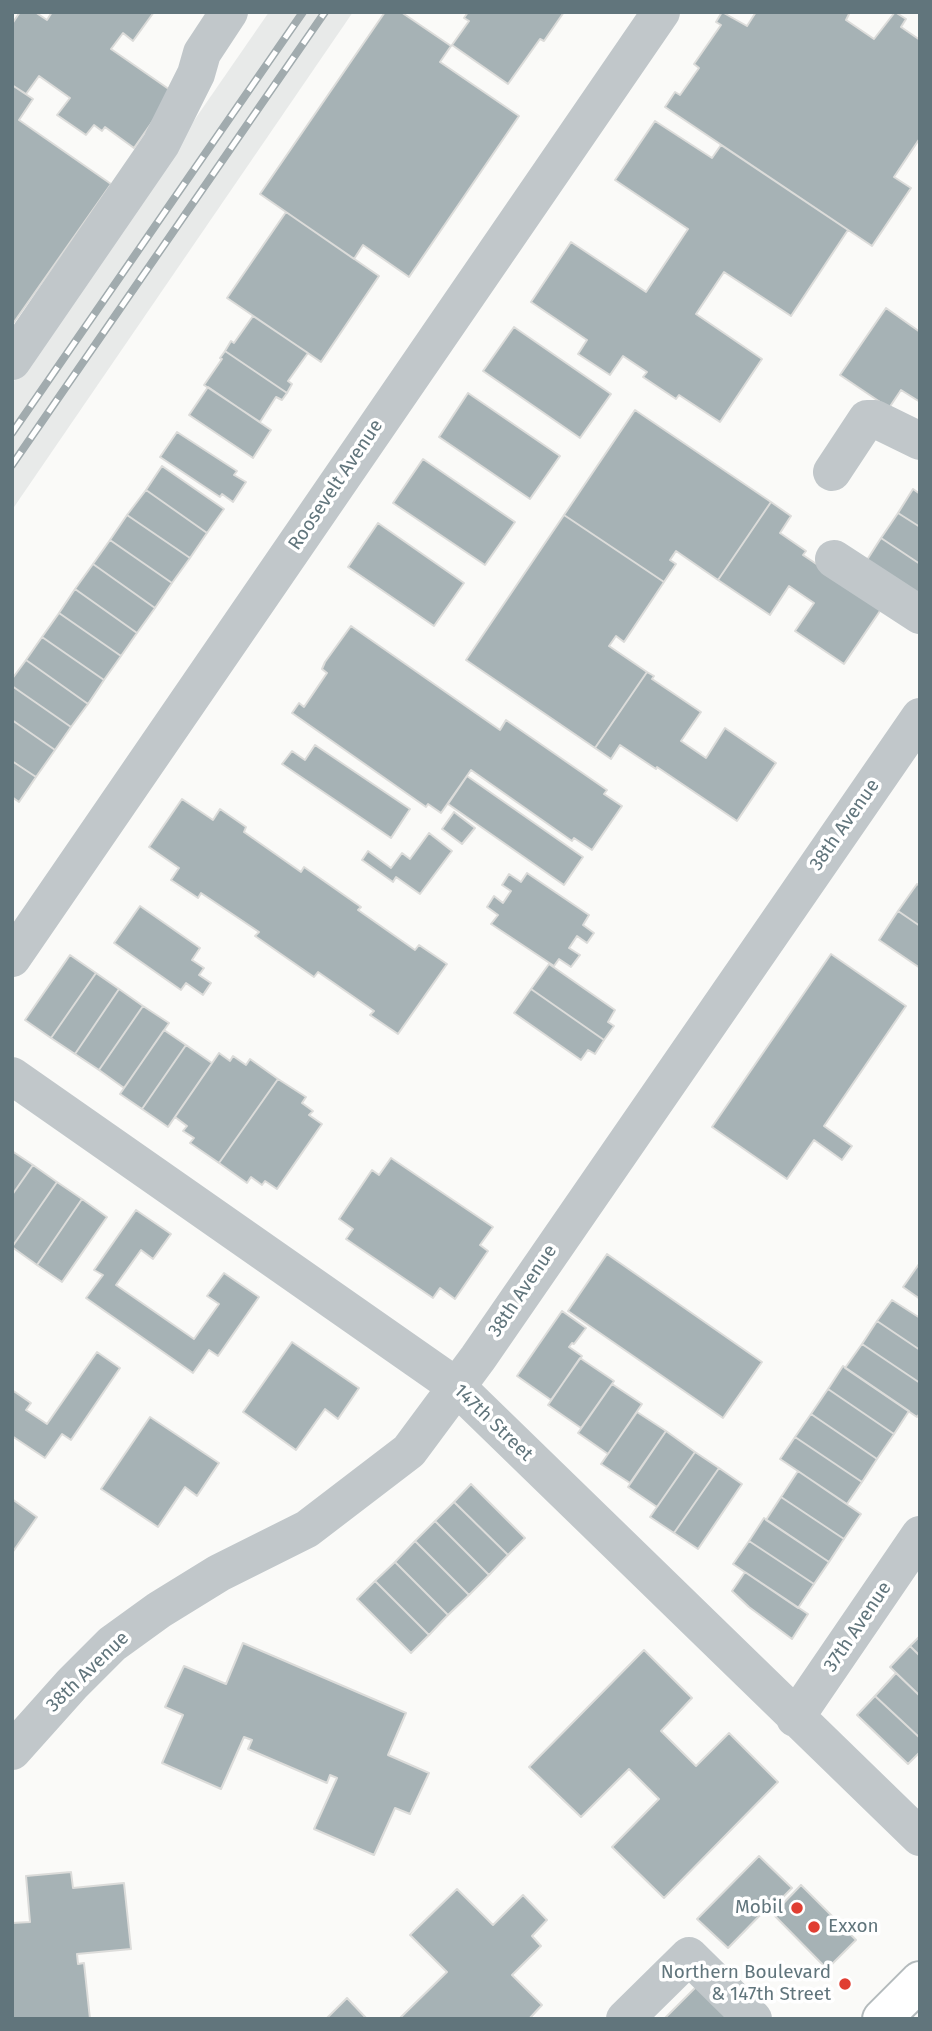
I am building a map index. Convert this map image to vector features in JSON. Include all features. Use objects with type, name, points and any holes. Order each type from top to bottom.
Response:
[{"type":"main road","points":[[882,2019],[920,1981]]},
{"type":"street","points":[[12,361],[161,144],[196,75],[202,53],[229,12]]},
{"type":"street","name":"Roosevelt Avenue","points":[[12,958],[661,12]]},
{"type":"street","points":[[832,471],[867,419],[875,418],[920,441]]},
{"type":"street","points":[[834,559],[920,615]]},
{"type":"street","name":"38th Avenue","points":[[13,1748],[112,1644],[159,1610],[219,1573],[307,1529],[410,1451],[920,717]]},
{"type":"street","name":"147th Street","points":[[12,1076],[457,1387],[920,1837]]},
{"type":"street","name":"37th Avenue","points":[[795,1718],[920,1535]]},
{"type":"street","points":[[625,2019],[689,1956],[753,2019]]},
{"type":"shaded area","points":[[269,12],[353,12],[12,510],[12,384]]},
{"type":"building","points":[[20,12],[35,12],[47,20],[52,12],[154,12],[133,41],[123,33],[111,49],[173,92],[134,148],[105,127],[102,131],[94,125],[86,135],[57,115],[70,98],[39,76],[26,94],[12,85],[12,24]]},
{"type":"building","points":[[385,12],[401,12],[451,46],[440,62],[519,116],[409,277],[363,245],[354,259],[260,194]]},
{"type":"building","points":[[468,12],[564,12],[544,41],[540,39],[508,84],[452,45],[469,21],[464,18]]},
{"type":"building","points":[[722,12],[747,26],[756,12],[850,12],[846,20],[874,39],[895,12],[906,19],[901,27],[920,40],[920,138],[894,177],[911,188],[872,246],[665,107],[675,92],[680,95],[699,68],[694,64],[721,25],[716,22]]},
{"type":"building","points":[[12,85],[33,99],[19,120],[111,184],[12,325]]},
{"type":"building","points":[[655,121],[712,158],[721,145],[848,230],[791,316],[724,272],[696,314],[762,359],[720,422],[679,395],[676,399],[643,377],[647,372],[623,356],[610,375],[578,354],[587,340],[531,302],[571,242],[646,292],[688,229],[615,180]]},
{"type":"building","points":[[286,212],[379,276],[321,362],[227,298]]},
{"type":"building","points":[[886,308],[920,332],[920,402],[901,390],[889,408],[840,375]]},
{"type":"building","points":[[253,316],[308,353],[288,381],[292,384],[287,393],[225,351]]},
{"type":"building","points":[[514,327],[611,394],[580,438],[483,371]]},
{"type":"building","points":[[225,351],[287,393],[282,400],[276,397],[260,422],[204,385]]},
{"type":"building","points":[[208,387],[271,430],[253,458],[189,415]]},
{"type":"building","points":[[468,393],[560,456],[530,499],[439,437]]},
{"type":"building","points":[[635,410],[771,502],[718,580],[676,551],[670,560],[676,564],[664,582],[564,515]]},
{"type":"building","points":[[177,432],[237,471],[234,475],[246,482],[233,502],[222,494],[220,497],[160,457]]},
{"type":"building","points":[[423,459],[515,522],[485,565],[393,503]]},
{"type":"building","points":[[162,466],[224,509],[207,533],[146,490]]},
{"type":"building","points":[[913,489],[920,494],[920,527],[898,513]]},
{"type":"building","points":[[146,490],[207,533],[190,558],[127,515]]},
{"type":"building","points":[[771,502],[791,516],[780,533],[806,551],[803,555],[882,608],[844,664],[795,631],[814,603],[789,586],[770,615],[718,580]]},
{"type":"building","points":[[898,513],[920,527],[920,564],[881,538]]},
{"type":"building","points":[[127,515],[190,558],[172,583],[110,540]]},
{"type":"building","points":[[564,515],[664,582],[624,642],[616,636],[609,646],[647,672],[595,748],[466,660]]},
{"type":"building","points":[[378,523],[464,583],[434,626],[348,567]]},
{"type":"building","points":[[881,538],[920,564],[920,599],[865,563]]},
{"type":"building","points":[[110,540],[172,583],[155,608],[93,564]]},
{"type":"building","points":[[93,564],[155,608],[137,633],[75,589]]},
{"type":"building","points":[[75,589],[137,633],[121,656],[59,613]]},
{"type":"building","points":[[59,613],[121,656],[104,680],[42,637]]},
{"type":"building","points":[[351,626],[500,730],[506,720],[607,790],[604,794],[622,806],[592,850],[574,838],[572,841],[471,770],[441,813],[428,804],[426,807],[292,713],[299,703],[304,707],[327,673],[322,669],[325,662]]},
{"type":"building","points":[[42,637],[104,680],[88,704],[26,660]]},
{"type":"building","points":[[26,660],[88,704],[71,727],[12,686],[12,679]]},
{"type":"building","points":[[647,672],[654,676],[652,679],[701,712],[681,741],[706,758],[725,728],[776,763],[737,821],[620,745],[611,759],[595,748]]},
{"type":"building","points":[[12,686],[71,727],[55,750],[12,720]]},
{"type":"building","points":[[12,720],[55,750],[36,777],[12,761]]},
{"type":"building","points":[[315,745],[410,809],[391,838],[282,764],[292,751],[305,760]]},
{"type":"building","points":[[12,761],[36,777],[19,802],[12,797]]},
{"type":"building","points":[[467,776],[583,857],[564,885],[448,804]]},
{"type":"building","points":[[182,799],[213,820],[220,809],[246,827],[244,832],[301,872],[304,867],[415,950],[419,945],[447,964],[398,1034],[370,1015],[374,1011],[318,972],[314,977],[255,936],[259,932],[201,893],[198,898],[171,880],[179,868],[149,847]]},
{"type":"building","points":[[454,812],[475,828],[462,844],[442,829]]},
{"type":"building","points":[[429,833],[452,851],[420,894],[396,877],[393,882],[362,860],[368,851],[391,868],[402,853],[410,859]]},
{"type":"building","points":[[527,873],[589,915],[583,925],[594,933],[587,943],[577,936],[569,948],[580,955],[571,967],[559,959],[554,966],[491,924],[498,915],[487,907],[494,896],[503,903],[511,891],[502,885],[509,874],[521,882]]},
{"type":"building","points":[[917,884],[920,886],[920,926],[898,911]]},
{"type":"building","points":[[140,906],[200,948],[192,960],[204,968],[199,975],[211,983],[203,995],[186,983],[181,990],[114,943]]},
{"type":"building","points":[[898,911],[920,926],[920,968],[879,940]]},
{"type":"building","points":[[831,954],[906,1006],[824,1126],[852,1146],[842,1160],[814,1140],[787,1179],[712,1127]]},
{"type":"building","points":[[70,955],[96,973],[51,1038],[25,1020]]},
{"type":"building","points":[[549,964],[615,1010],[608,1022],[614,1026],[604,1040],[531,989]]},
{"type":"building","points":[[96,973],[119,989],[75,1054],[51,1038]]},
{"type":"building","points":[[119,989],[143,1006],[99,1070],[75,1054]]},
{"type":"building","points":[[531,989],[604,1040],[595,1054],[588,1050],[581,1060],[514,1013]]},
{"type":"building","points":[[143,1006],[169,1023],[124,1088],[99,1070]]},
{"type":"building","points":[[164,1030],[186,1045],[142,1109],[120,1094]]},
{"type":"building","points":[[186,1045],[212,1063],[168,1127],[142,1109]]},
{"type":"building","points":[[219,1053],[230,1061],[233,1056],[246,1065],[250,1059],[278,1079],[219,1163],[190,1143],[194,1138],[183,1131],[187,1126],[175,1117]]},
{"type":"building","points":[[278,1079],[306,1097],[302,1103],[313,1111],[309,1115],[322,1124],[277,1189],[265,1181],[262,1185],[251,1177],[247,1183],[219,1163]]},
{"type":"building","points":[[12,1151],[33,1165],[12,1195]]},
{"type":"building","points":[[391,1158],[493,1227],[480,1245],[488,1251],[455,1299],[440,1288],[433,1298],[346,1239],[353,1229],[339,1219],[372,1170],[379,1175]]},
{"type":"building","points":[[33,1165],[57,1182],[12,1247],[12,1195]]},
{"type":"building","points":[[57,1182],[82,1199],[37,1265],[12,1247]]},
{"type":"building","points":[[82,1199],[107,1217],[62,1282],[37,1265]]},
{"type":"building","points":[[136,1210],[171,1234],[153,1259],[141,1250],[116,1285],[194,1339],[219,1304],[207,1296],[224,1273],[259,1297],[218,1356],[209,1350],[193,1373],[86,1298],[103,1275],[94,1270]]},
{"type":"building","points":[[607,1254],[762,1362],[723,1418],[568,1311]]},
{"type":"building","points":[[920,1265],[920,1299],[903,1287]]},
{"type":"building","points":[[892,1300],[920,1318],[920,1350],[877,1321]]},
{"type":"building","points":[[562,1311],[586,1328],[569,1347],[582,1356],[551,1400],[517,1376]]},
{"type":"building","points":[[877,1321],[920,1350],[920,1383],[862,1344]]},
{"type":"building","points":[[292,1342],[359,1388],[338,1419],[325,1409],[296,1450],[243,1412]]},
{"type":"building","points":[[862,1344],[920,1383],[920,1413],[917,1417],[845,1368]]},
{"type":"building","points":[[97,1352],[120,1368],[71,1440],[62,1434],[45,1458],[12,1436],[12,1390],[31,1403],[26,1410],[47,1424]]},
{"type":"building","points":[[580,1358],[614,1381],[581,1428],[548,1405]]},
{"type":"building","points":[[843,1366],[909,1411],[894,1434],[828,1389]]},
{"type":"building","points":[[612,1384],[642,1404],[608,1454],[578,1433]]},
{"type":"building","points":[[828,1389],[894,1434],[877,1459],[811,1414]]},
{"type":"building","points":[[637,1412],[666,1431],[630,1483],[601,1464]]},
{"type":"building","points":[[811,1414],[877,1459],[862,1482],[795,1437]]},
{"type":"building","points":[[150,1417],[219,1463],[197,1496],[185,1487],[158,1527],[101,1489]]},
{"type":"building","points":[[666,1431],[695,1452],[657,1507],[628,1487]]},
{"type":"building","points":[[795,1437],[862,1482],[847,1504],[780,1459]]},
{"type":"building","points":[[695,1452],[719,1468],[674,1533],[650,1517]]},
{"type":"building","points":[[719,1468],[742,1484],[698,1549],[674,1533]]},
{"type":"building","points":[[798,1471],[861,1514],[844,1539],[781,1497]]},
{"type":"building","points":[[471,1484],[525,1538],[508,1555],[454,1502]]},
{"type":"building","points":[[781,1497],[844,1539],[829,1562],[766,1520]]},
{"type":"building","points":[[12,1499],[37,1517],[12,1553]]},
{"type":"building","points":[[454,1502],[508,1555],[489,1575],[435,1521]]},
{"type":"building","points":[[764,1518],[829,1562],[814,1584],[749,1541]]},
{"type":"building","points":[[435,1521],[489,1575],[469,1595],[415,1541]]},
{"type":"building","points":[[415,1541],[469,1595],[448,1615],[395,1562]]},
{"type":"building","points":[[749,1541],[814,1584],[798,1608],[733,1564]]},
{"type":"building","points":[[395,1562],[448,1615],[429,1635],[375,1581]]},
{"type":"building","points":[[745,1572],[808,1614],[792,1639],[732,1591]]},
{"type":"building","points":[[375,1581],[429,1635],[411,1653],[357,1599]]},
{"type":"building","points":[[920,1636],[920,1656],[910,1646]]},
{"type":"building","points":[[243,1643],[406,1713],[388,1755],[429,1773],[410,1814],[395,1808],[374,1855],[314,1829],[337,1778],[330,1775],[327,1783],[248,1749],[252,1740],[244,1737],[221,1789],[162,1763],[183,1715],[165,1707],[184,1666],[226,1684]]},
{"type":"building","points":[[910,1646],[920,1656],[920,1696],[890,1667]]},
{"type":"building","points":[[644,1650],[692,1698],[661,1731],[696,1766],[729,1733],[778,1782],[664,1898],[612,1847],[659,1799],[629,1769],[581,1817],[529,1767]]},
{"type":"building","points":[[896,1673],[920,1696],[920,1738],[875,1696]]},
{"type":"building","points":[[875,1696],[920,1738],[920,1752],[908,1764],[857,1715]]},
{"type":"building","points":[[759,1856],[792,1888],[772,1908],[770,1905],[728,1948],[697,1919]]},
{"type":"building","points":[[71,1872],[73,1888],[124,1883],[131,1949],[77,1954],[78,1964],[84,1963],[90,2019],[12,2019],[12,1923],[30,1922],[26,1876]]},
{"type":"building","name":"Exxon","points":[[801,1885],[856,1940],[827,1969],[773,1914]]},
{"type":"building","points":[[457,1889],[493,1925],[523,1895],[547,1920],[532,1936],[541,1946],[512,1975],[542,2005],[529,2019],[399,2019],[447,1972],[410,1935]]},
{"type":"building","points":[[701,1982],[738,2019],[664,2019]]},
{"type":"building","points":[[347,1998],[367,2019],[326,2019]]},
{"type":"railway","points":[[12,433],[303,12]]},
{"type":"railway","points":[[12,465],[325,12]]},
{"type":"place","name":"Mobil","points":[[797,1908]]},
{"type":"place","name":"Exxon","points":[[814,1927]]},
{"type":"place","name":"Northern Boulevard & 147th Street","points":[[845,1984]]}]
